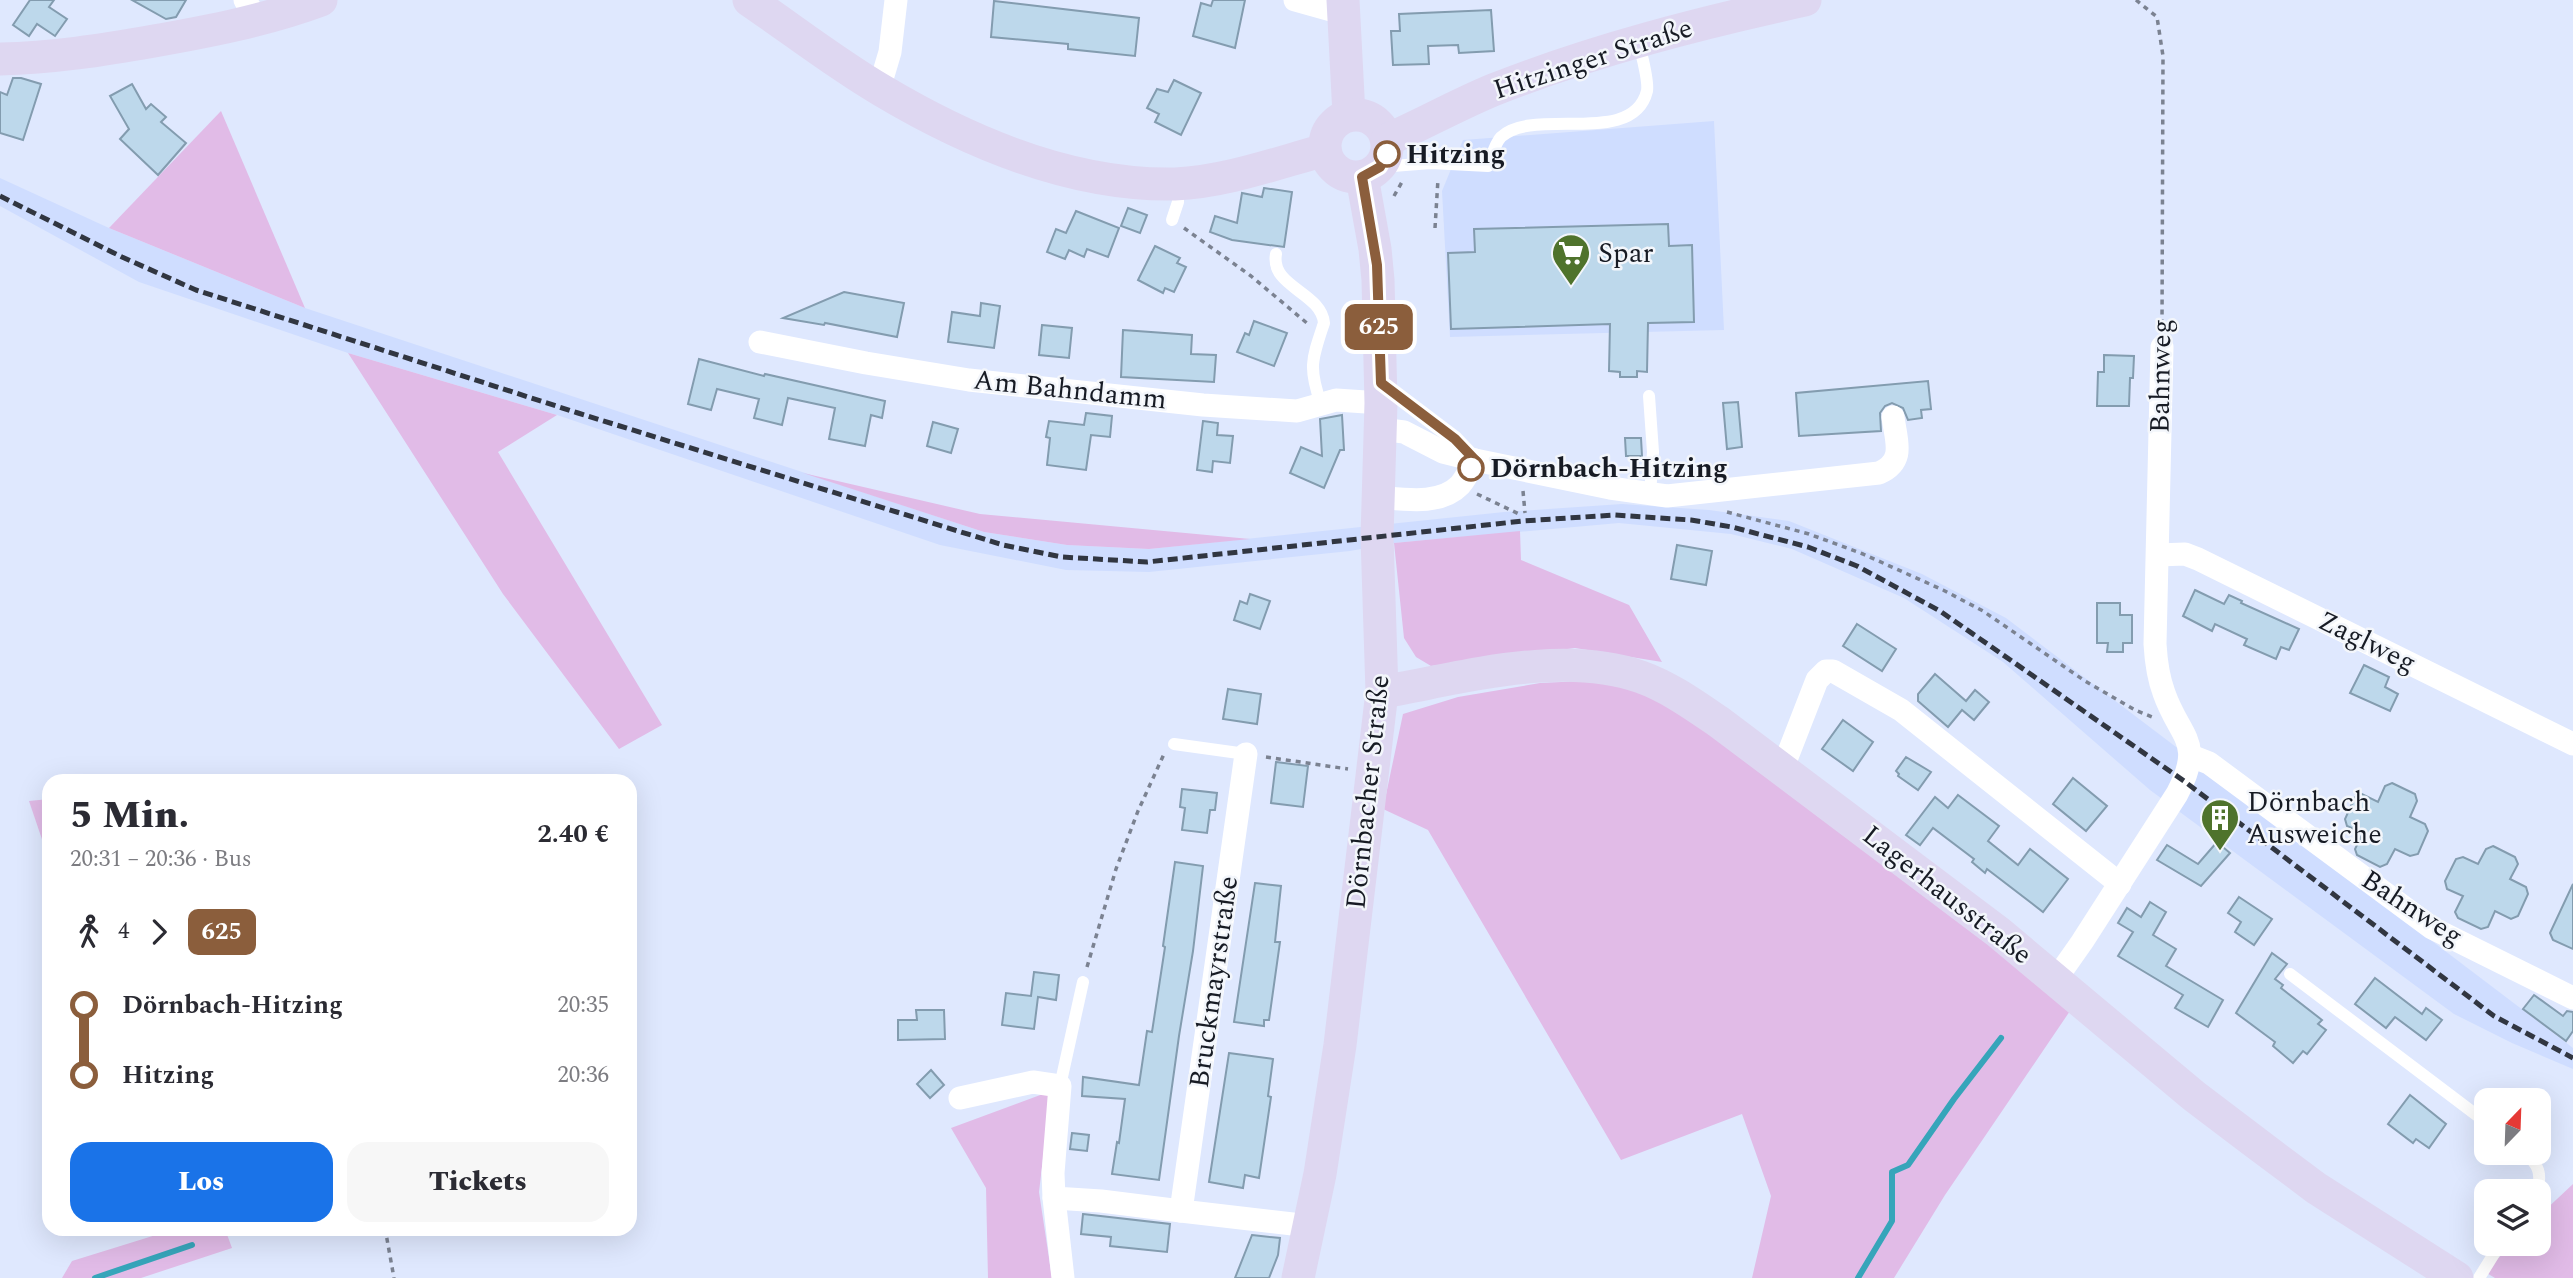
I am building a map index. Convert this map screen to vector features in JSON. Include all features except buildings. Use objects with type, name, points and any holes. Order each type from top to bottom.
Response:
[{"type":"street","points":[[0,59],[84,53],[251,10],[321,0]]},
{"type":"street","points":[[749,0],[879,89],[936,121],[1038,162],[1094,177],[1178,184],[1222,177],[1325,150]]},
{"type":"street","points":[[879,89],[889,60],[896,0]]},
{"type":"street","points":[[1295,0],[1344,7],[1349,115]]},
{"type":"street","name":"Hitzinger Straße","points":[[1376,161],[1496,89],[1716,20],[1805,0]]},
{"type":"street","points":[[1359,114],[1377,122],[1376,161],[1340,173],[1330,164],[1325,141],[1333,124],[1349,115],[1359,114]]},
{"type":"street","name":"Dörnbacher Straße","points":[[1298,1278],[1310,1226],[1340,1045],[1382,692],[1377,498],[1381,405],[1376,161]]},
{"type":"street","name":"Am Bahndamm","points":[[760,342],[957,378],[1069,391],[1276,411],[1297,411],[1351,400],[1381,405],[1404,432],[1443,452],[1650,495],[1680,496],[1879,473],[1892,468],[1896,459],[1898,448],[1893,417]]},
{"type":"street","name":"Bahnweg","points":[[2162,347],[2155,645],[2157,671],[2164,695],[2189,741],[2191,756],[2209,763],[2424,923],[2573,998]]},
{"type":"street","points":[[1377,498],[1419,500],[1447,494],[1459,486],[1475,460]]},
{"type":"street","name":"Zaglweg","points":[[2158,555],[2185,554],[2198,559],[2573,744]]},
{"type":"street","name":"Lagerhausstraße","points":[[1382,692],[1555,665],[1603,668],[1641,677],[1688,700],[1780,767],[2056,979],[2194,1096],[2266,1151],[2365,1221],[2457,1278]]},
{"type":"street","points":[[1780,767],[1787,757],[1817,680],[1826,671],[1833,671],[1901,710],[2120,884]]},
{"type":"street","name":"Bruckmayrstraße","points":[[1181,1211],[1247,754]]},
{"type":"street","points":[[2056,979],[2177,794],[2188,773],[2191,756]]},
{"type":"street","points":[[960,1098],[1033,1082],[1060,1086],[1053,1173],[1063,1278]]},
{"type":"street","points":[[1054,1198],[1101,1201],[1310,1226]]},
{"type":"lane","points":[[1376,161],[1488,166],[1500,137],[1519,127],[1616,121],[1638,110],[1648,89],[1639,43]]},
{"type":"lane","points":[[1172,220],[1178,202],[1178,184]]},
{"type":"lane","points":[[1276,254],[1274,263],[1278,270],[1320,309],[1324,323],[1311,367],[1312,380],[1321,404]]},
{"type":"lane","points":[[1649,396],[1653,452],[1650,495]]},
{"type":"lane","points":[[1381,405],[1455,439],[1475,460]]},
{"type":"lane","points":[[1174,744],[1247,754]]},
{"type":"lane","points":[[2290,974],[2474,1113]]},
{"type":"lane","points":[[1060,1086],[1083,982]]},
{"type":"lane","points":[[2479,1278],[2493,1256]]},
{"type":"path","name":"Bahnweg","points":[[2136,0],[2157,17],[2161,43],[2162,347]]},
{"type":"path","points":[[1435,228],[1439,163]]},
{"type":"path","points":[[1172,220],[1251,276],[1321,334]]},
{"type":"path","points":[[1459,486],[1519,514]]},
{"type":"path","points":[[1707,492],[1717,509],[1863,554],[1944,590],[1983,611],[2085,681],[2135,710],[2183,729]]},
{"type":"path","points":[[1083,982],[1113,881],[1138,811],[1161,758],[1174,744]]},
{"type":"path","points":[[1247,754],[1374,772]]},
{"type":"path","points":[[386,1236],[394,1278]]},
{"type":"shaded area","points":[[221,111],[305,308],[109,228]]},
{"type":"shaded area","points":[[1714,121],[1724,330],[1450,337],[1442,191],[1463,140]]},
{"type":"shaded area","points":[[0,178],[109,228],[305,308],[984,532],[1067,545],[1149,549],[1504,512],[1622,504],[1709,510],[1789,521],[1922,574],[2006,618],[2573,1048],[2573,1069],[2454,1014],[2150,790],[2003,662],[1904,598],[1792,549],[1731,534],[1619,523],[1394,543],[1350,551],[1149,572],[1066,570],[940,545],[557,415],[348,353],[139,282],[0,206]]},
{"type":"shaded area","points":[[348,353],[557,415],[498,452],[662,725],[619,749],[503,594]]},
{"type":"shaded area","points":[[803,473],[980,514],[1250,539],[1149,549],[1067,545],[984,532]]},
{"type":"shaded area","points":[[1520,531],[1521,560],[1629,605],[1662,662],[1575,648],[1431,666],[1416,657],[1404,638],[1394,543]]},
{"type":"shaded area","points":[[1605,680],[1657,695],[2072,1008],[1945,1195],[1894,1278],[1752,1278],[1771,1196],[1742,1114],[1621,1160],[1428,830],[1383,809],[1403,714],[1458,697],[1540,683]]},
{"type":"shaded area","points":[[42,800],[42,839],[29,801]]},
{"type":"shaded area","points":[[1051,1091],[1039,1192],[1052,1278],[988,1278],[986,1188],[951,1128]]},
{"type":"shaded area","points":[[2573,1184],[2573,1278],[2495,1278],[2485,1272],[2500,1256],[2551,1256],[2551,1205]]},
{"type":"shaded area","points":[[153,1236],[228,1236],[232,1248],[141,1278],[62,1278],[72,1261]]},
{"type":"waterway","points":[[1858,1278],[1892,1221],[1892,1172],[1908,1165],[2001,1038]]},
{"type":"waterway","points":[[95,1278],[192,1245]]},
{"type":"railway","points":[[0,196],[122,257],[196,290],[578,413],[1003,545],[1062,557],[1147,562],[1523,521],[1614,515],[1691,520],[1732,527],[1808,547],[1857,566],[1940,611],[2184,781],[2494,1016],[2573,1058]]},
{"type":"bus line","name":"625","points":[[1387,154],[1380,167],[1362,177],[1376,249],[1381,383],[1455,439],[1475,460],[1471,468]]},
{"type":"place","name":"Hitzing","points":[[1387,154]]},
{"type":"place","name":"Spar","points":[[1571,287]]},
{"type":"place","name":"Dörnbach-Hitzing","points":[[1471,468]]},
{"type":"place","name":"Dörnbach Ausweiche","points":[[2220,852]]}]
